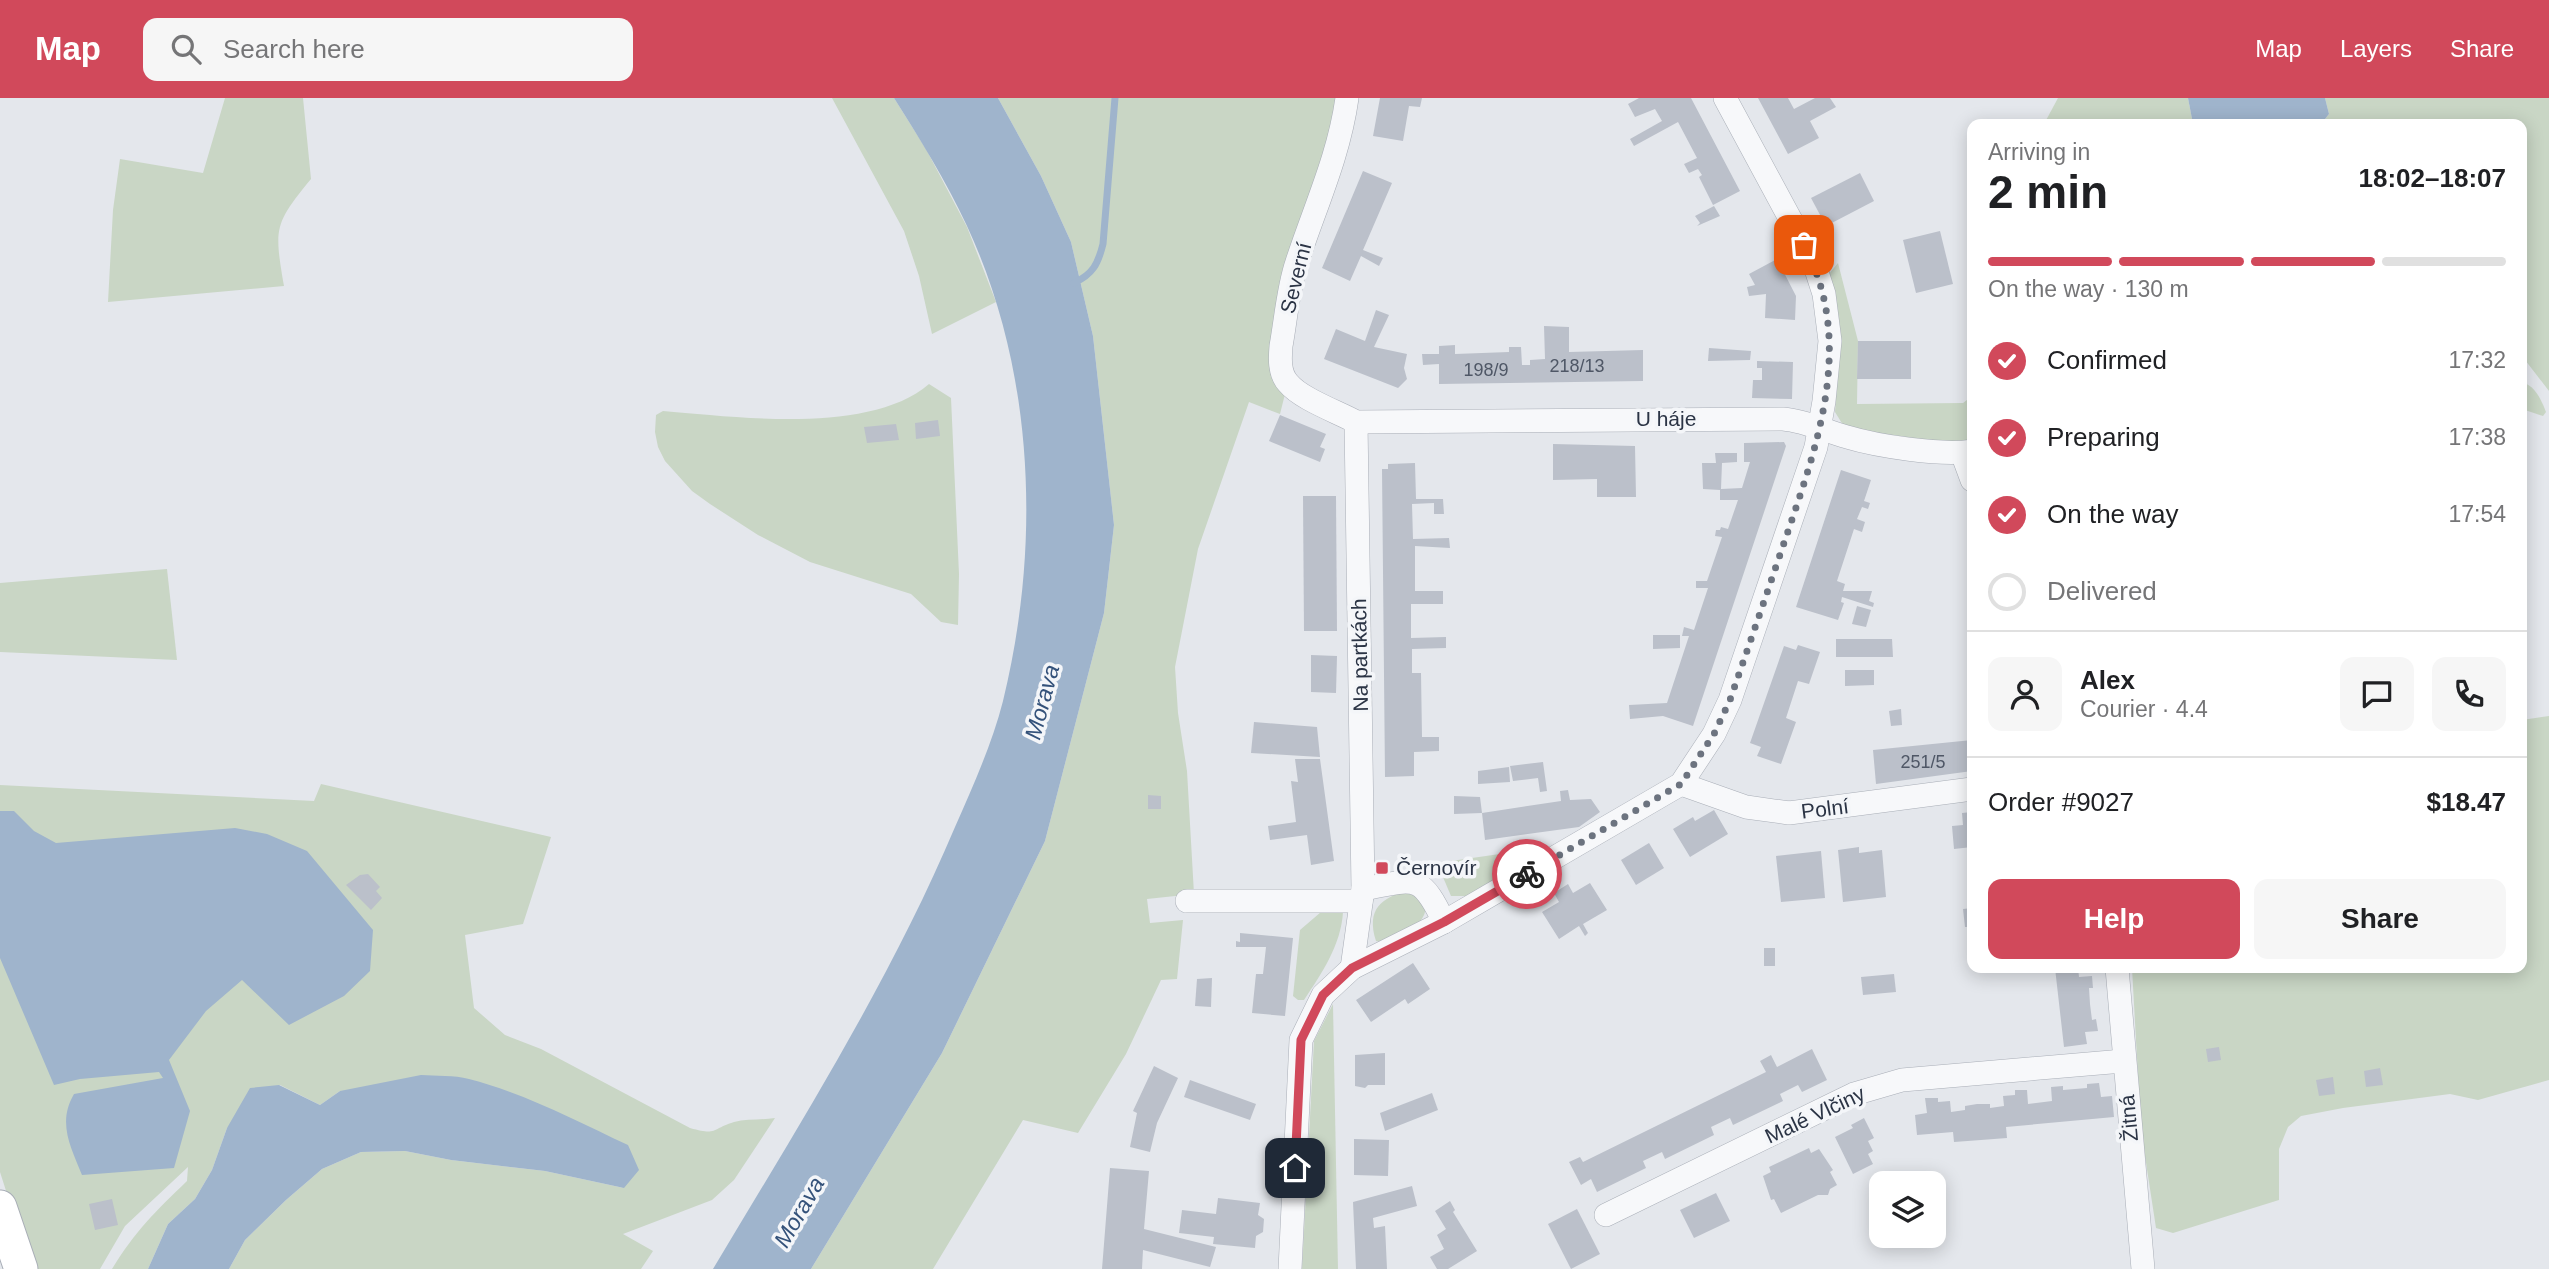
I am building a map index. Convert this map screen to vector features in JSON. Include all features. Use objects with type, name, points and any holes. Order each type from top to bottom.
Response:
[{"type":"main road","points":[[0,1207],[21,1269]]},
{"type":"street","name":"Severní","points":[[1347,98],[1343,127],[1331,171],[1296,264],[1280,359],[1288,384],[1356,422]]},
{"type":"street","points":[[1290,1269],[1301,1040],[1323,995],[1352,968],[1444,922],[1681,784],[1714,734],[1730,700],[1809,469],[1820,427],[1830,341],[1822,284],[1814,263],[1725,98]]},
{"type":"street","name":"U háje","points":[[1356,422],[1796,420],[1863,440],[1967,452]]},
{"type":"street","name":"Na partkách","points":[[1352,968],[1362,895],[1356,422]]},
{"type":"street","name":"Polní","points":[[1681,784],[1746,807],[1789,813],[1967,790]]},
{"type":"street","points":[[1187,901],[1362,895],[1409,880],[1430,892],[1444,922]]},
{"type":"street","name":"Žitná","points":[[2117,973],[2143,1269]]},
{"type":"street","name":"Malé Vlčiny","points":[[1606,1215],[1854,1094],[1902,1080],[2123,1061]]},
{"type":"green space","points":[[225,98],[303,98],[311,179],[290,207],[280,228],[278,239],[284,286],[108,302],[113,210],[120,159],[203,173]]},
{"type":"green space","points":[[832,98],[894,98],[926,149],[967,227],[996,302],[932,334],[919,276],[904,231]]},
{"type":"green space","points":[[998,98],[1340,98],[1272,345],[1285,394],[1280,414],[1249,402],[1198,549],[1175,667],[1178,713],[1187,771],[1194,894],[1147,899],[1150,923],[1183,920],[1177,979],[1161,980],[1126,1054],[1078,1133],[1023,1120],[933,1269],[811,1269],[942,1053],[1045,841],[1104,613],[1114,525],[1093,336],[1071,242],[1041,176]]},
{"type":"green space","points":[[2058,98],[2188,98],[2192,119],[2047,119]]},
{"type":"green space","points":[[2325,98],[2549,98],[2549,391],[2527,362],[2527,119],[2325,119],[2329,114]]},
{"type":"green space","points":[[1838,263],[1858,341],[1857,404],[1963,403],[1967,400],[1967,444],[1850,429],[1843,425],[1835,412],[1840,333],[1829,274]]},
{"type":"green space","points":[[929,384],[951,398],[959,574],[958,625],[941,622],[911,594],[810,562],[758,535],[692,491],[665,461],[658,447],[656,415],[663,411],[764,419],[838,417],[873,411],[904,400]]},
{"type":"green space","points":[[2527,385],[2540,398],[2546,412],[2543,416],[2527,411]]},
{"type":"green space","points":[[167,569],[177,660],[0,652],[0,583]]},
{"type":"green space","points":[[2549,716],[2549,1080],[2478,1100],[2450,1094],[2301,1116],[2288,1127],[2279,1149],[2279,1200],[2173,1233],[2156,1228],[2141,1130],[2132,973],[2527,973],[2527,719]]},
{"type":"green space","points":[[321,784],[551,837],[523,924],[465,935],[474,1008],[505,1035],[541,1049],[690,1128],[714,1131],[734,1122],[775,1118],[734,1180],[712,1200],[623,1234],[653,1251],[641,1269],[229,1269],[245,1240],[286,1200],[322,1169],[361,1152],[405,1151],[451,1160],[545,1171],[624,1188],[340,1091],[320,1105],[280,1085],[227,1128],[212,1170],[195,1199],[168,1224],[148,1269],[112,1269],[146,1222],[187,1181],[188,1167],[125,1226],[100,1269],[31,1269],[0,1172],[0,785],[314,801]]},
{"type":"green space","points":[[1556,846],[1470,896],[1451,896],[1437,863]]},
{"type":"green space","points":[[1409,890],[1426,903],[1423,918],[1413,928],[1386,943],[1376,941],[1373,921],[1378,906]]},
{"type":"green space","points":[[1321,912],[1343,912],[1339,936],[1330,958],[1304,1000],[1298,1000],[1293,996],[1300,930]]},
{"type":"green space","points":[[1333,1004],[1338,1269],[1302,1269],[1314,1041]]},
{"type":"water","name":"Morava","points":[[894,98],[998,98],[1041,176],[1071,242],[1093,336],[1114,525],[1104,613],[1045,841],[942,1053],[811,1269],[713,1269],[842,1052],[902,941],[975,780],[993,733],[1003,701],[1015,642],[1023,582],[1025,460],[1007,340],[990,282],[967,226],[942,177]]},
{"type":"water","points":[[2188,98],[2325,98],[2329,114],[2325,119],[2192,119]]},
{"type":"water","points":[[0,811],[14,811],[34,831],[56,843],[235,828],[267,834],[307,851],[373,930],[370,971],[344,996],[289,1025],[242,980],[206,1011],[169,1060],[190,1111],[174,1168],[82,1175],[70,1145],[66,1125],[74,1094],[163,1078],[159,1072],[80,1079],[54,1085],[0,958]]},
{"type":"water","points":[[421,1075],[469,1079],[550,1108],[628,1145],[639,1170],[624,1188],[545,1171],[451,1160],[405,1151],[361,1152],[322,1169],[286,1200],[245,1240],[229,1269],[148,1269],[168,1224],[195,1199],[212,1170],[227,1128],[250,1088],[279,1085],[320,1105],[340,1091]]},
{"type":"building","points":[[1380,98],[1422,98],[1420,107],[1409,106],[1403,141],[1373,136]]},
{"type":"building","points":[[1639,98],[1691,98],[1740,191],[1713,205],[1699,177],[1702,175],[1698,169],[1689,173],[1684,164],[1697,158],[1678,122],[1634,146],[1630,139],[1662,121],[1655,109],[1635,117],[1628,104]]},
{"type":"building","points":[[1758,98],[1788,98],[1794,109],[1815,98],[1830,98],[1836,107],[1810,121],[1819,138],[1788,154]]},
{"type":"building","points":[[1363,171],[1392,183],[1363,250],[1383,258],[1379,266],[1361,256],[1350,281],[1322,268]]},
{"type":"building","points":[[1860,173],[1874,201],[1826,226],[1811,198]]},
{"type":"building","points":[[1714,206],[1720,216],[1697,226],[1700,223],[1695,216]]},
{"type":"building","points":[[1940,231],[1953,284],[1916,293],[1903,240]]},
{"type":"building","points":[[1777,259],[1796,296],[1795,320],[1765,318],[1766,294],[1749,296],[1747,287],[1755,285],[1749,274]]},
{"type":"building","points":[[1376,310],[1389,315],[1374,347],[1407,354],[1404,368],[1407,379],[1398,388],[1324,359],[1336,329],[1365,341]]},
{"type":"building","points":[[1544,326],[1569,327],[1569,352],[1643,350],[1643,381],[1439,384],[1439,364],[1423,365],[1422,354],[1439,354],[1439,346],[1455,345],[1455,354],[1509,352],[1509,347],[1521,347],[1522,365],[1530,365],[1530,360],[1545,359]]},
{"type":"building","points":[[1858,341],[1911,341],[1911,379],[1857,379]]},
{"type":"building","points":[[1709,348],[1751,351],[1750,360],[1708,361]]},
{"type":"building","points":[[1757,361],[1793,362],[1792,399],[1752,398],[1753,380],[1762,380],[1762,368],[1757,368]]},
{"type":"building","points":[[1280,415],[1326,434],[1320,447],[1325,449],[1320,462],[1269,441]]},
{"type":"building","points":[[938,420],[940,436],[916,439],[915,423]]},
{"type":"building","points":[[896,424],[899,440],[867,443],[864,427]]},
{"type":"building","points":[[1784,442],[1786,446],[1693,726],[1663,716],[1630,719],[1629,705],[1667,703],[1689,636],[1682,636],[1684,627],[1694,630],[1708,588],[1696,588],[1696,581],[1707,581],[1722,537],[1715,536],[1716,530],[1721,527],[1728,529],[1738,500],[1720,500],[1720,490],[1703,489],[1702,463],[1716,463],[1715,453],[1737,453],[1737,462],[1722,463],[1721,489],[1742,488],[1750,462],[1744,462],[1744,443]]},
{"type":"building","points":[[1553,444],[1635,446],[1636,497],[1597,497],[1597,479],[1553,480]]},
{"type":"building","points":[[1415,463],[1416,499],[1443,499],[1444,514],[1434,514],[1434,503],[1412,504],[1413,539],[1449,538],[1450,548],[1415,546],[1415,591],[1443,591],[1443,604],[1411,604],[1411,638],[1446,637],[1446,648],[1412,649],[1412,673],[1421,673],[1422,737],[1439,737],[1439,751],[1414,752],[1414,776],[1385,777],[1382,469],[1388,469],[1388,464]]},
{"type":"building","points":[[1841,470],[1871,480],[1864,501],[1870,503],[1868,509],[1862,507],[1857,519],[1865,522],[1862,532],[1854,529],[1837,581],[1845,584],[1843,591],[1872,591],[1869,601],[1874,603],[1873,607],[1842,597],[1841,602],[1844,603],[1838,620],[1796,607]]},
{"type":"building","points":[[1303,496],[1336,496],[1337,631],[1304,631]]},
{"type":"building","points":[[1857,606],[1871,610],[1866,627],[1852,624]]},
{"type":"building","points":[[1653,635],[1680,635],[1680,648],[1653,649]]},
{"type":"building","points":[[1836,639],[1892,639],[1893,657],[1836,657]]},
{"type":"building","points":[[1798,645],[1820,652],[1809,684],[1798,681],[1786,718],[1796,722],[1781,764],[1757,756],[1761,747],[1750,743],[1784,646],[1796,650]]},
{"type":"building","points":[[1311,655],[1337,656],[1336,693],[1311,692]]},
{"type":"building","points":[[1845,670],[1874,670],[1874,685],[1845,686]]},
{"type":"building","points":[[1901,709],[1902,725],[1891,726],[1889,711]]},
{"type":"building","points":[[1254,722],[1317,727],[1320,757],[1251,753]]},
{"type":"building","points":[[1967,741],[1967,772],[1876,784],[1873,750]]},
{"type":"building","points":[[1295,759],[1320,759],[1334,861],[1311,865],[1307,835],[1270,840],[1268,826],[1296,822],[1291,781],[1298,782]]},
{"type":"building","points":[[1543,762],[1547,791],[1540,792],[1538,778],[1513,781],[1510,766]]},
{"type":"building","points":[[1509,767],[1510,782],[1478,784],[1478,771]]},
{"type":"building","points":[[1568,790],[1570,800],[1591,799],[1600,812],[1579,827],[1485,840],[1482,813],[1561,801],[1560,791]]},
{"type":"building","points":[[1148,795],[1161,796],[1161,809],[1148,809]]},
{"type":"building","points":[[1454,796],[1480,797],[1482,813],[1454,814]]},
{"type":"building","points":[[1714,810],[1728,834],[1690,857],[1673,829],[1693,817],[1695,821]]},
{"type":"building","points":[[1967,812],[1967,848],[1954,849],[1952,826],[1963,825],[1962,813]]},
{"type":"building","points":[[1649,843],[1664,868],[1636,885],[1621,860]]},
{"type":"building","points":[[1859,847],[1859,853],[1882,850],[1886,897],[1843,902],[1838,850]]},
{"type":"building","points":[[1821,851],[1825,898],[1781,902],[1776,856]]},
{"type":"building","points":[[368,874],[380,887],[376,891],[382,898],[371,910],[346,885],[360,875]]},
{"type":"building","points":[[1590,883],[1607,910],[1583,924],[1588,933],[1585,936],[1579,926],[1559,939],[1542,912],[1559,902],[1554,893],[1568,884],[1573,893]]},
{"type":"building","points":[[1963,909],[1967,909],[1967,927],[1965,927]]},
{"type":"building","points":[[1240,933],[1293,938],[1285,1016],[1252,1013],[1256,974],[1263,974],[1266,947],[1236,947],[1236,941],[1240,942]]},
{"type":"building","points":[[1764,948],[1775,948],[1775,966],[1764,966]]},
{"type":"building","points":[[1413,963],[1430,989],[1408,1004],[1405,999],[1371,1022],[1356,1000]]},
{"type":"building","points":[[2056,973],[2092,976],[2093,988],[2089,988],[2090,1004],[2092,1020],[2096,1019],[2098,1031],[2085,1032],[2087,1044],[2064,1047]]},
{"type":"building","points":[[1894,974],[1896,992],[1863,995],[1861,977]]},
{"type":"building","points":[[1212,978],[1211,1007],[1195,1006],[1197,979]]},
{"type":"building","points":[[2219,1047],[2221,1060],[2208,1062],[2206,1049]]},
{"type":"building","points":[[1812,1049],[1827,1080],[1802,1092],[1798,1085],[1780,1094],[1783,1101],[1733,1125],[1730,1118],[1711,1127],[1714,1135],[1665,1159],[1662,1152],[1643,1161],[1646,1168],[1597,1192],[1591,1179],[1581,1185],[1569,1162],[1580,1157],[1583,1162],[1766,1072],[1760,1061],[1771,1055],[1777,1067]]},
{"type":"building","points":[[1385,1053],[1385,1085],[1368,1085],[1365,1088],[1355,1086],[1355,1055]]},
{"type":"building","points":[[1154,1066],[1178,1078],[1157,1123],[1150,1152],[1130,1147],[1137,1113],[1133,1111]]},
{"type":"building","points":[[2380,1068],[2383,1085],[2366,1087],[2364,1071]]},
{"type":"building","points":[[2333,1077],[2335,1094],[2319,1096],[2316,1080]]},
{"type":"building","points":[[1190,1080],[1256,1104],[1250,1120],[1184,1097]]},
{"type":"building","points":[[2099,1083],[2101,1097],[2112,1096],[2114,1117],[2006,1127],[2007,1138],[1954,1142],[1953,1132],[1917,1135],[1915,1115],[1927,1113],[1925,1098],[1938,1098],[1938,1102],[1950,1101],[1951,1112],[1965,1110],[1965,1106],[1977,1104],[1990,1104],[1990,1108],[2004,1106],[2003,1096],[2015,1095],[2015,1090],[2027,1090],[2028,1104],[2052,1101],[2051,1087],[2063,1086],[2063,1090],[2087,1088],[2087,1084]]},
{"type":"building","points":[[1432,1093],[1438,1110],[1385,1131],[1380,1113]]},
{"type":"building","points":[[1864,1118],[1874,1138],[1868,1141],[1873,1151],[1868,1154],[1873,1164],[1853,1174],[1835,1137],[1853,1128],[1851,1125]]},
{"type":"building","points":[[1354,1139],[1389,1140],[1388,1176],[1354,1175]]},
{"type":"building","points":[[1809,1148],[1811,1153],[1819,1149],[1833,1170],[1830,1172],[1837,1185],[1830,1189],[1828,1195],[1818,1195],[1781,1213],[1774,1199],[1771,1200],[1763,1176],[1771,1172],[1769,1167]]},
{"type":"building","points":[[1110,1168],[1149,1171],[1144,1229],[1216,1247],[1210,1267],[1143,1250],[1142,1269],[1102,1269]]},
{"type":"building","points":[[1412,1186],[1417,1206],[1373,1218],[1374,1228],[1385,1226],[1387,1269],[1356,1269],[1353,1202]]},
{"type":"building","points":[[1716,1193],[1730,1221],[1694,1238],[1680,1210]]},
{"type":"building","points":[[1218,1198],[1260,1203],[1258,1215],[1264,1219],[1263,1232],[1256,1236],[1255,1248],[1213,1244],[1214,1237],[1179,1233],[1182,1210],[1216,1214]]},
{"type":"building","points":[[112,1199],[118,1225],[95,1230],[89,1204]]},
{"type":"building","points":[[1450,1201],[1455,1210],[1453,1212],[1477,1251],[1448,1269],[1437,1269],[1430,1257],[1444,1249],[1437,1235],[1446,1229],[1435,1211]]},
{"type":"building","points":[[1577,1209],[1600,1254],[1571,1269],[1548,1224]]},
{"type":"waterway","points":[[1074,283],[1094,268],[1103,244],[1115,98]]},
{"type":"way so far","points":[[1527,874],[1681,784],[1714,734],[1730,700],[1809,469],[1820,427],[1830,341],[1822,284],[1804,245]]},
{"type":"place","name":"Černovír","points":[[1382,868]]},
{"type":"route","points":[[1295,1168],[1301,1040],[1323,995],[1352,968],[1444,922],[1527,874]]}]
